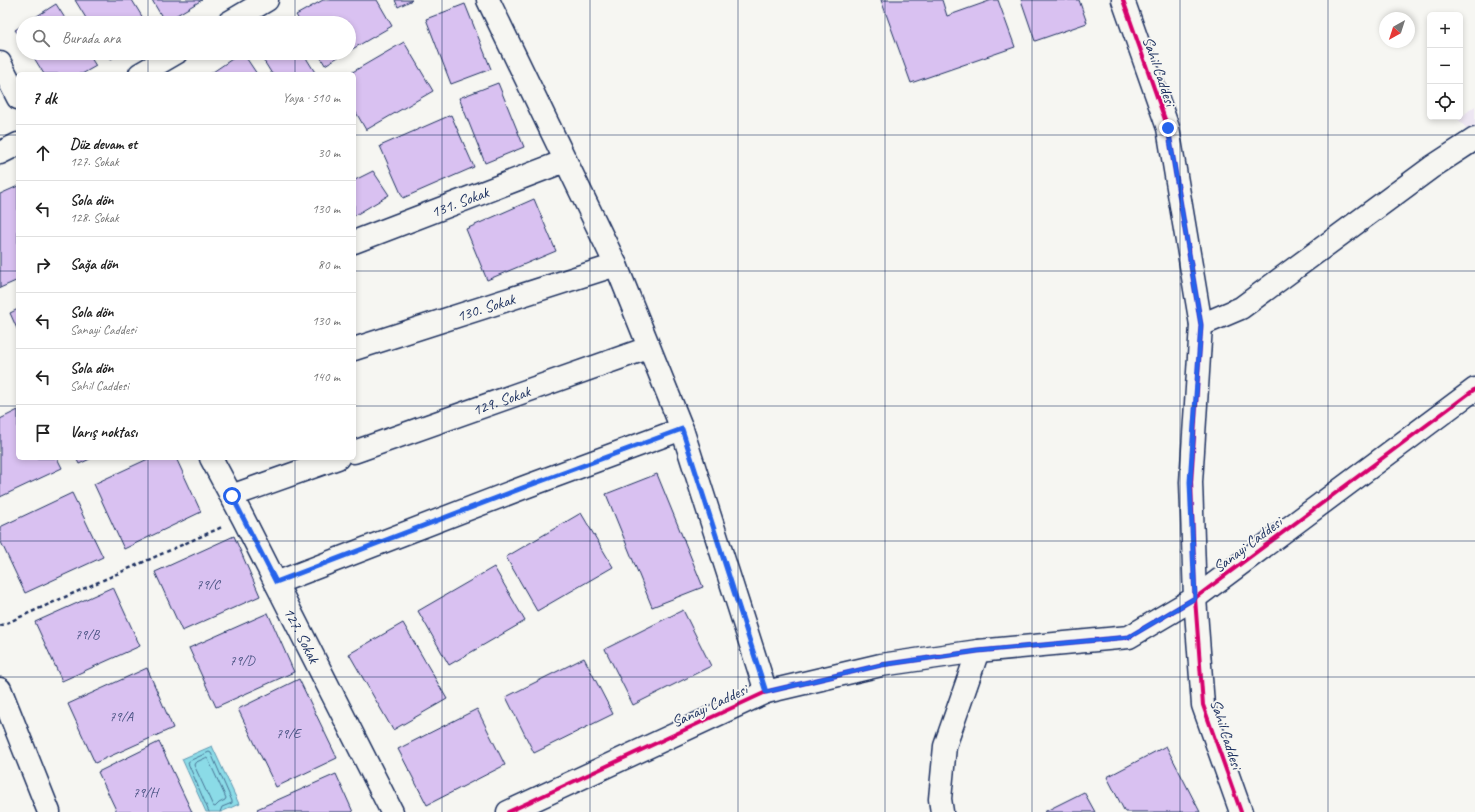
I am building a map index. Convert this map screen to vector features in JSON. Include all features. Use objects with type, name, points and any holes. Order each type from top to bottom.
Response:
[{"type":"street","points":[[240,16],[267,0]]},
{"type":"street","points":[[488,0],[616,266],[682,429],[766,692]]},
{"type":"street","name":"Sahil Caddesi","points":[[1123,0],[1168,128],[1201,325],[1190,482],[1195,598],[1203,705],[1241,812]]},
{"type":"street","points":[[143,72],[164,60]]},
{"type":"street","points":[[0,63],[16,94]]},
{"type":"street","points":[[1201,325],[1241,308],[1432,167],[1475,139]]},
{"type":"street","points":[[0,153],[16,145]]},
{"type":"street","name":"131. Sokak","points":[[356,241],[565,161]]},
{"type":"street","name":"130. Sokak","points":[[356,348],[616,266]]},
{"type":"street","name":"129. Sokak","points":[[356,451],[648,348]]},
{"type":"street","name":"Sanayi Caddesi","points":[[508,812],[766,692],[881,665],[978,651],[1129,637],[1195,598],[1475,389]]},
{"type":"street","points":[[276,582],[682,429]]},
{"type":"street","name":"127. Sokak","points":[[212,460],[276,582],[392,812]]},
{"type":"street","points":[[232,496],[332,460]]},
{"type":"street","points":[[942,812],[940,799],[945,746],[978,651]]},
{"type":"street","points":[[0,689],[49,812]]},
{"type":"street","points":[[0,720],[40,812]]},
{"type":"path","points":[[0,626],[243,518]]},
{"type":"shaded area","points":[[1475,106],[1475,138],[1459,120],[1463,120],[1463,115]]},
{"type":"water","points":[[212,746],[239,804],[221,812],[206,812],[182,759]]},
{"type":"building","points":[[75,0],[132,0],[142,16],[85,16]]},
{"type":"building","points":[[152,0],[202,0],[175,16],[161,16]]},
{"type":"building","points":[[323,0],[377,0],[392,26],[356,47],[356,16],[296,15]]},
{"type":"building","points":[[395,0],[412,0],[398,7]]},
{"type":"building","points":[[881,0],[942,0],[947,16],[992,0],[998,0],[1015,47],[911,83]]},
{"type":"building","points":[[1021,0],[1079,0],[1087,23],[1035,41]]},
{"type":"building","points":[[56,4],[64,16],[37,16]]},
{"type":"building","points":[[465,4],[491,69],[451,84],[426,19]]},
{"type":"building","points":[[404,42],[433,91],[366,130],[356,112],[356,72],[352,72]]},
{"type":"building","points":[[35,60],[92,60],[96,66],[86,72],[43,72]]},
{"type":"building","points":[[231,60],[248,60],[256,72],[213,72]]},
{"type":"building","points":[[263,60],[307,60],[315,72],[271,72]]},
{"type":"building","points":[[322,60],[333,60],[325,65]]},
{"type":"building","points":[[498,83],[524,147],[485,163],[459,98]]},
{"type":"building","points":[[451,115],[474,167],[403,198],[380,146]]},
{"type":"building","points":[[373,171],[389,195],[356,215],[356,180]]},
{"type":"building","points":[[16,187],[16,281],[0,288],[0,194]]},
{"type":"building","points":[[534,199],[556,251],[487,280],[466,229]]},
{"type":"building","points":[[16,310],[16,326],[10,313]]},
{"type":"building","points":[[16,411],[16,460],[58,460],[62,468],[0,497],[0,419]]},
{"type":"building","points":[[77,460],[88,460],[79,464]]},
{"type":"building","points":[[146,460],[177,460],[201,512],[124,549],[94,484]]},
{"type":"building","points":[[657,474],[703,587],[652,607],[606,494]]},
{"type":"building","points":[[72,493],[103,557],[25,593],[0,540],[0,527]]},
{"type":"building","points":[[581,513],[613,567],[537,611],[506,557]]},
{"type":"building","points":[[234,536],[260,596],[182,631],[155,572]]},
{"type":"building","points":[[494,567],[525,621],[449,665],[418,611]]},
{"type":"building","points":[[113,587],[140,646],[62,681],[35,622]]},
{"type":"building","points":[[683,610],[711,666],[633,705],[605,649]]},
{"type":"building","points":[[268,613],[294,672],[216,707],[189,648]]},
{"type":"building","points":[[403,623],[447,699],[393,730],[349,654]]},
{"type":"building","points":[[584,658],[613,714],[534,753],[506,697]]},
{"type":"building","points":[[147,668],[173,728],[95,763],[68,704]]},
{"type":"building","points":[[299,679],[337,758],[276,787],[238,709]]},
{"type":"building","points":[[477,709],[505,765],[427,805],[398,749]]},
{"type":"building","points":[[159,742],[192,812],[117,812],[98,772]]},
{"type":"building","points":[[1166,746],[1200,812],[1125,812],[1107,777]]},
{"type":"building","points":[[336,774],[353,812],[259,812],[257,809]]},
{"type":"building","points":[[1084,792],[1095,812],[1044,812]]},
{"type":"cycle path","points":[[1123,0],[1168,128],[1201,325],[1191,482],[1195,598],[1203,705],[1241,812]]},
{"type":"cycle path","points":[[508,812],[766,692],[881,665],[978,651],[1129,637],[1195,598],[1475,389]]},
{"type":"route","points":[[232,496],[276,582],[682,429],[766,692],[881,665],[978,651],[1129,637],[1195,598],[1190,482],[1201,325],[1168,128]]}]
